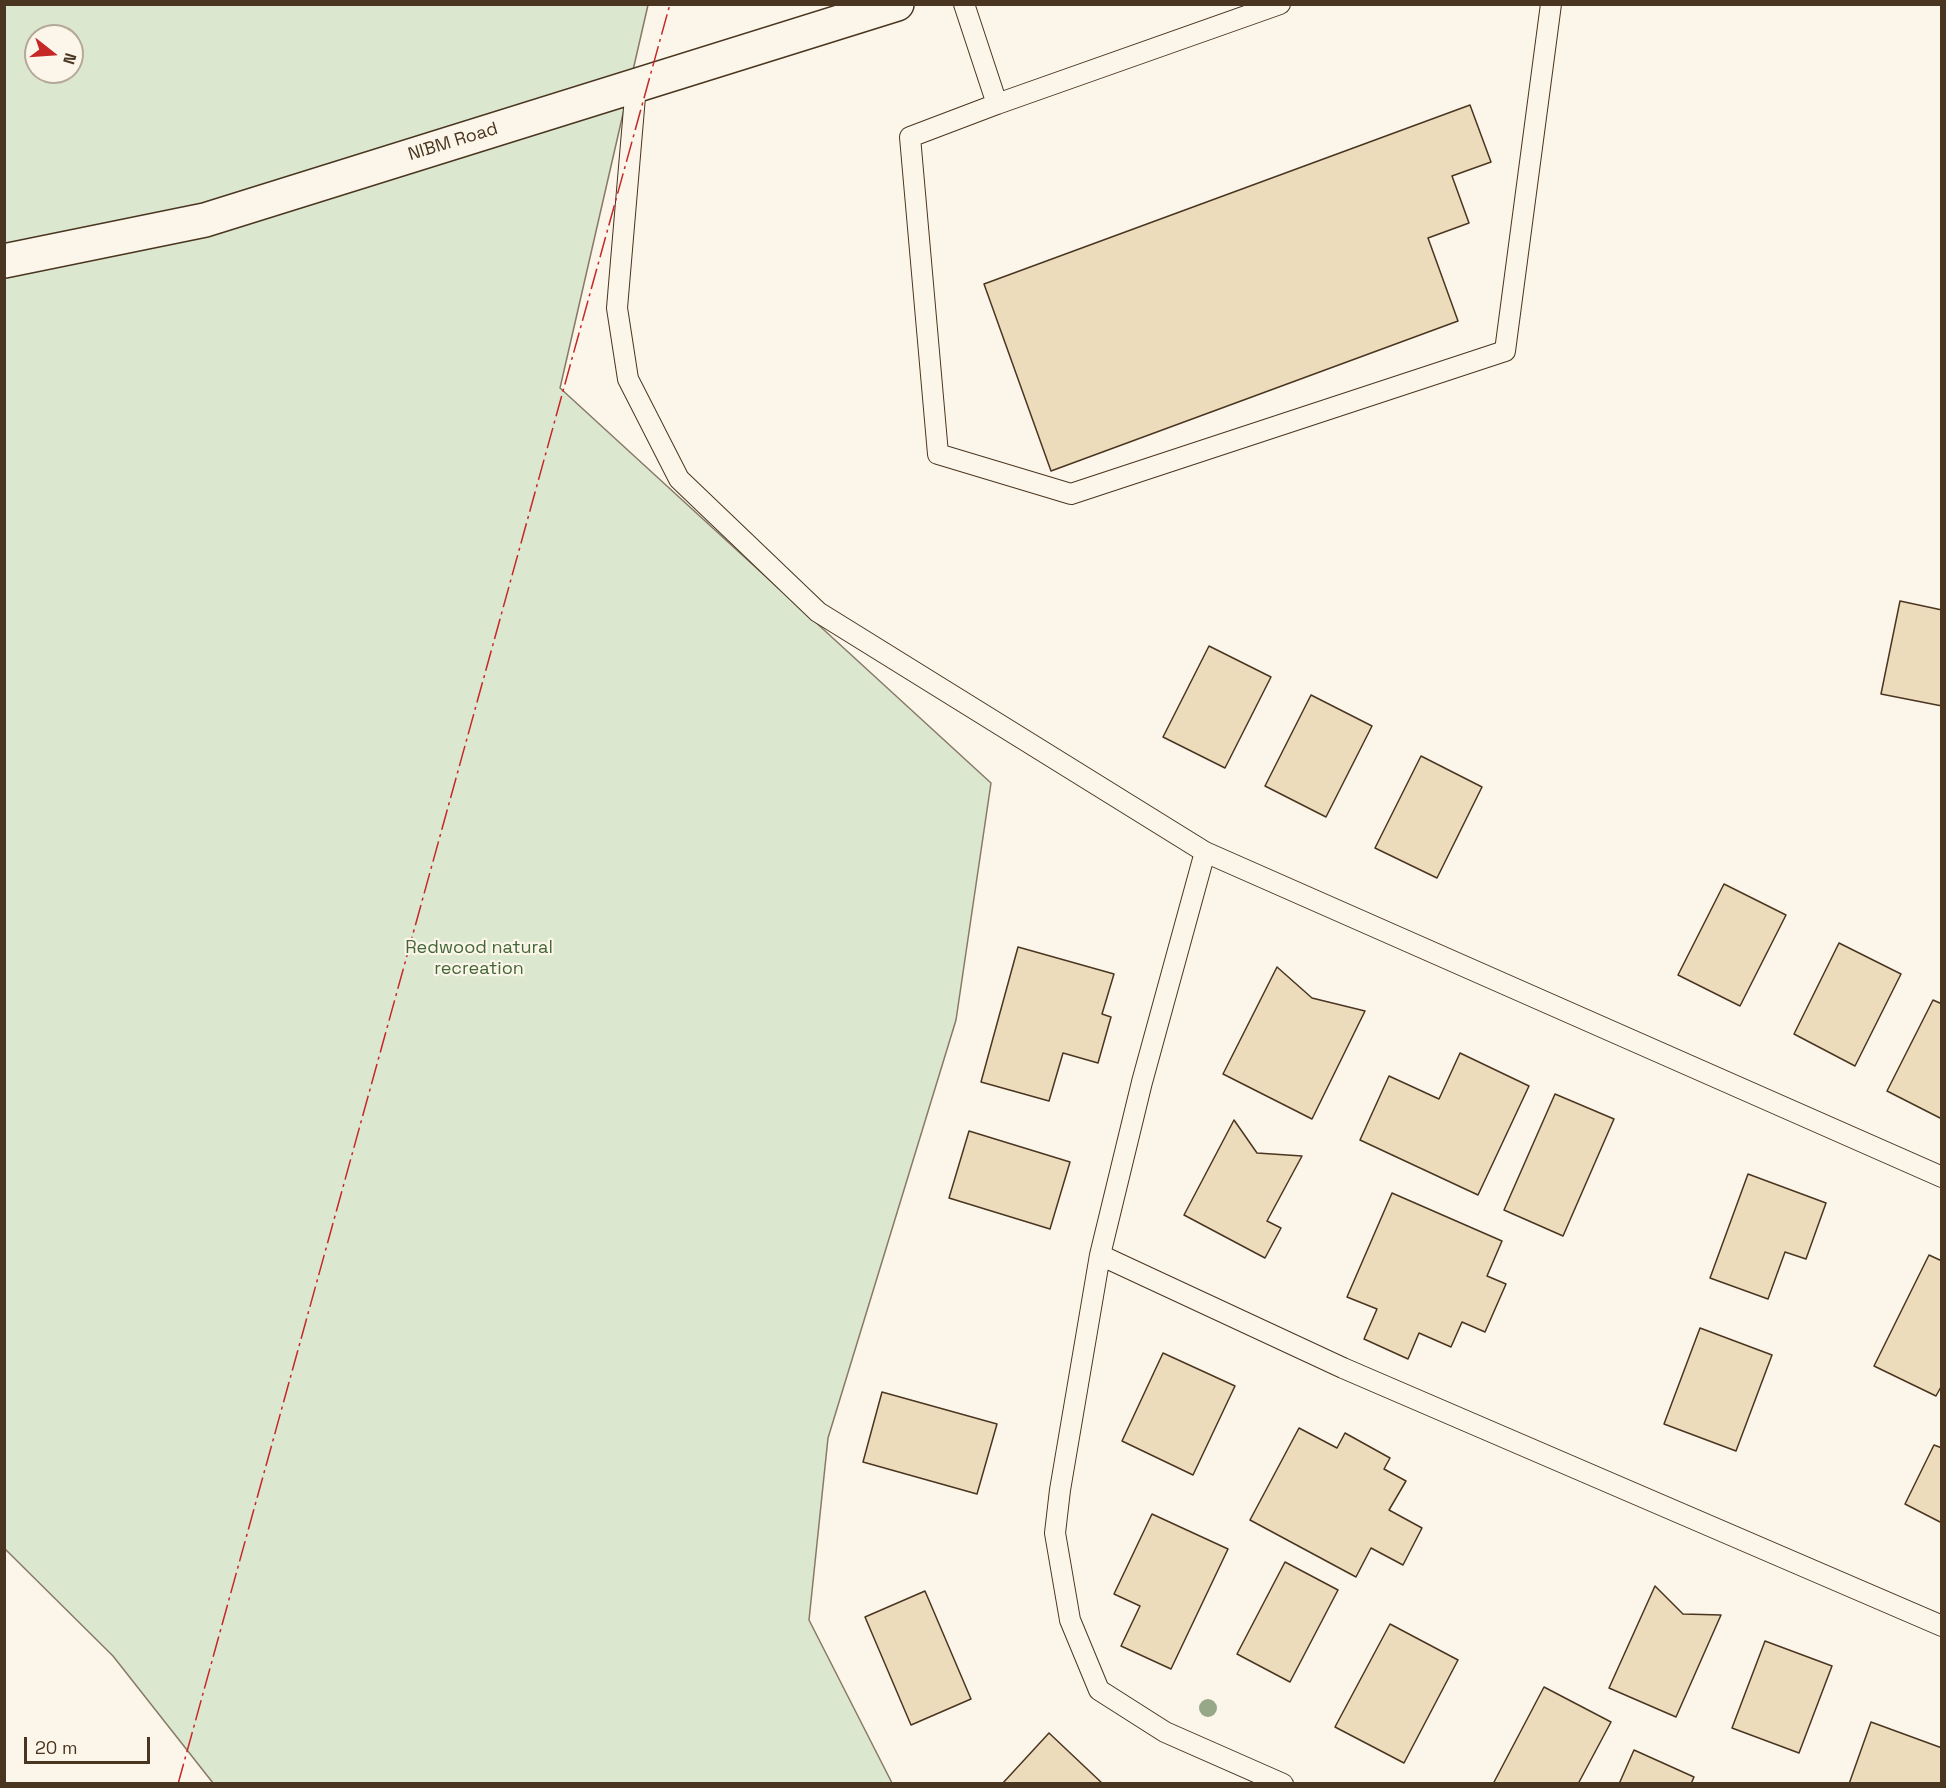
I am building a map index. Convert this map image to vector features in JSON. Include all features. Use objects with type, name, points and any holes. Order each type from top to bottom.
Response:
[{"type":"main road","name":"NIBM Road","points":[[4,261],[205,220],[897,4]]},
{"type":"lane","points":[[964,4],[997,104]]},
{"type":"lane","points":[[1280,4],[910,137],[938,454],[1071,494],[1505,351],[1551,4]]},
{"type":"lane","points":[[636,85],[617,308],[628,379],[679,479],[818,612],[1205,852],[1941,1177]]},
{"type":"lane","points":[[1205,852],[1142,1082],[1100,1256],[1060,1490],[1055,1533],[1070,1620],[1099,1690],[1165,1732],[1283,1784]]},
{"type":"lane","points":[[1100,1256],[1343,1368],[1941,1626]]},
{"type":"green space","name":"Redwood natural recreation","points":[[4,5],[648,5],[560,388],[991,783],[956,1020],[828,1438],[809,1620],[892,1783],[213,1783],[113,1656],[5,1549]]},
{"type":"building","points":[[1470,105],[1491,162],[1452,176],[1469,223],[1428,238],[1458,321],[1051,471],[984,284]]},
{"type":"building","points":[[1900,601],[1942,610],[1942,706],[1881,694]]},
{"type":"building","points":[[1209,646],[1271,677],[1225,768],[1163,737]]},
{"type":"building","points":[[1311,695],[1372,726],[1326,817],[1265,786]]},
{"type":"building","points":[[1421,756],[1482,787],[1437,878],[1375,848]]},
{"type":"building","points":[[1724,884],[1786,915],[1740,1006],[1678,975]]},
{"type":"building","points":[[1839,943],[1901,974],[1855,1066],[1794,1034]]},
{"type":"building","points":[[1018,947],[1114,974],[1102,1014],[1111,1017],[1098,1063],[1063,1053],[1049,1101],[981,1082]]},
{"type":"building","points":[[1277,967],[1312,998],[1365,1011],[1312,1119],[1223,1074]]},
{"type":"building","points":[[1933,1000],[1942,1004],[1942,1119],[1887,1091]]},
{"type":"building","points":[[1460,1053],[1529,1086],[1478,1195],[1360,1140],[1389,1076],[1439,1099]]},
{"type":"building","points":[[1555,1094],[1614,1119],[1563,1236],[1504,1210]]},
{"type":"building","points":[[1234,1120],[1257,1153],[1302,1156],[1267,1221],[1281,1228],[1265,1258],[1184,1215]]},
{"type":"building","points":[[969,1131],[1070,1162],[1050,1229],[949,1198]]},
{"type":"building","points":[[1748,1174],[1826,1203],[1806,1259],[1785,1252],[1768,1299],[1710,1278]]},
{"type":"building","points":[[1392,1193],[1502,1241],[1487,1276],[1506,1284],[1485,1332],[1462,1322],[1451,1347],[1419,1333],[1408,1359],[1364,1339],[1377,1309],[1347,1297]]},
{"type":"building","points":[[1929,1255],[1942,1261],[1942,1385],[1936,1396],[1874,1366]]},
{"type":"building","points":[[1700,1328],[1772,1355],[1736,1451],[1664,1424]]},
{"type":"building","points":[[1163,1353],[1235,1386],[1193,1475],[1122,1441]]},
{"type":"building","points":[[882,1392],[997,1424],[977,1494],[863,1462]]},
{"type":"building","points":[[1299,1428],[1337,1448],[1345,1433],[1390,1458],[1384,1469],[1406,1481],[1389,1510],[1422,1528],[1403,1565],[1371,1548],[1356,1577],[1250,1520]]},
{"type":"building","points":[[1934,1445],[1942,1448],[1942,1523],[1905,1504]]},
{"type":"building","points":[[1152,1514],[1228,1549],[1171,1669],[1121,1646],[1140,1606],[1114,1594]]},
{"type":"building","points":[[1285,1562],[1338,1590],[1290,1682],[1237,1654]]},
{"type":"building","points":[[1655,1586],[1683,1614],[1721,1615],[1676,1717],[1609,1688]]},
{"type":"building","points":[[925,1591],[971,1699],[911,1725],[865,1617]]},
{"type":"building","points":[[1390,1624],[1458,1660],[1404,1763],[1335,1727]]},
{"type":"building","points":[[1765,1641],[1832,1666],[1799,1753],[1732,1728]]},
{"type":"building","points":[[1544,1687],[1611,1722],[1578,1784],[1493,1784]]},
{"type":"building","points":[[1871,1722],[1942,1748],[1942,1784],[1849,1784]]},
{"type":"building","points":[[1049,1733],[1103,1784],[1002,1784]]},
{"type":"building","points":[[1634,1750],[1694,1777],[1691,1784],[1619,1784]]},
{"type":"power","points":[[178,1784],[670,4]]}]
